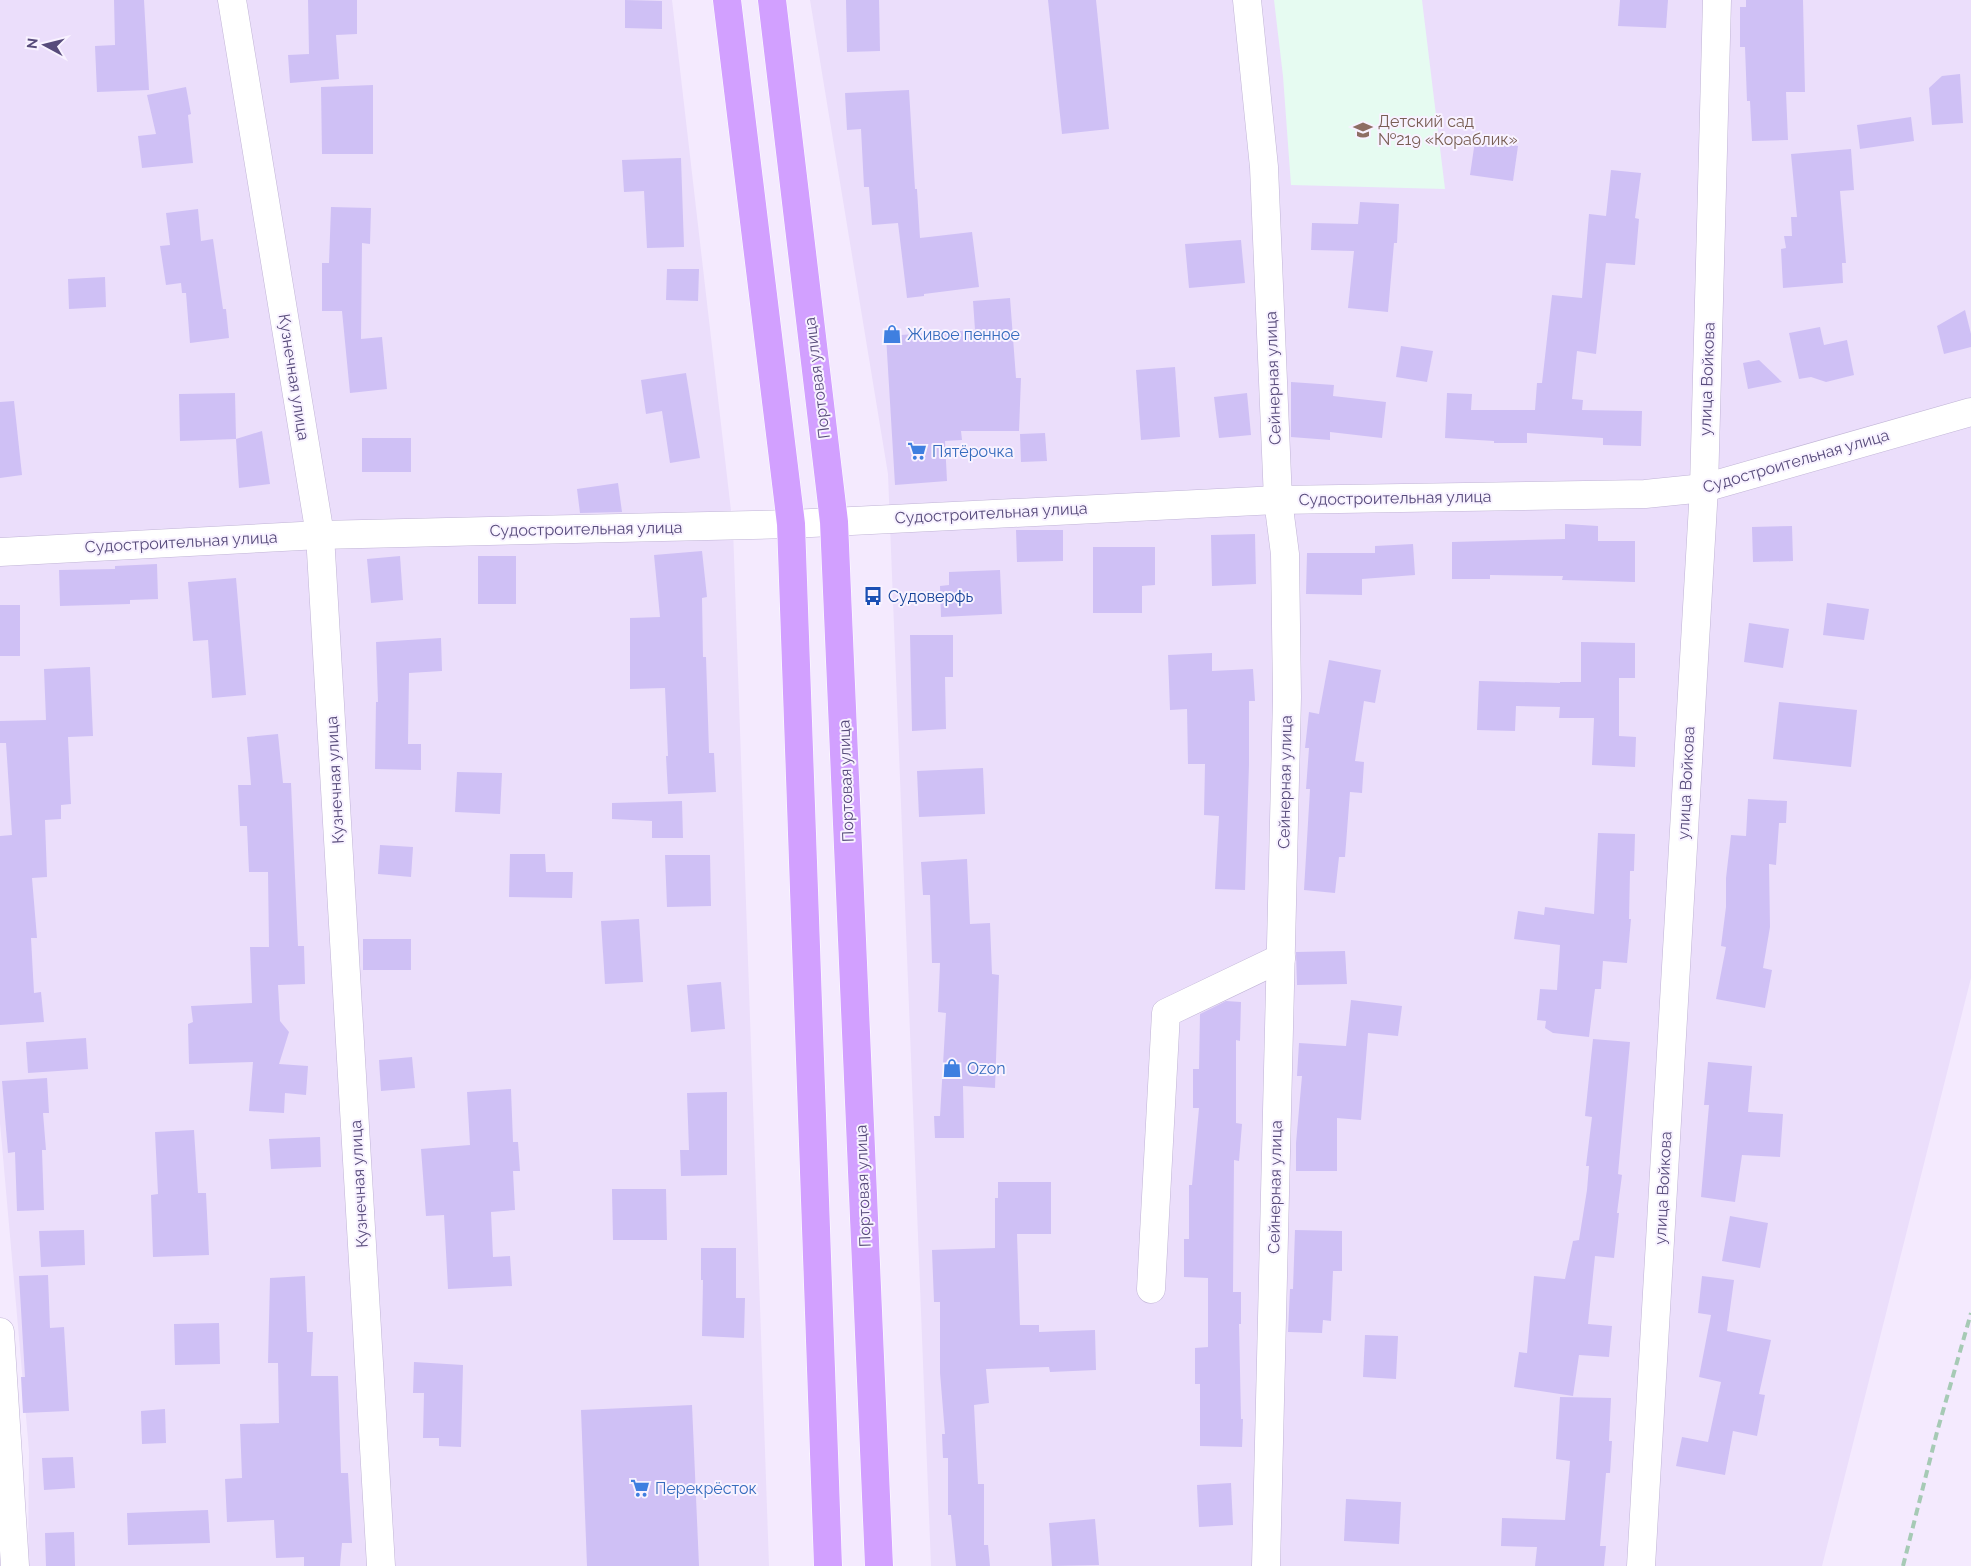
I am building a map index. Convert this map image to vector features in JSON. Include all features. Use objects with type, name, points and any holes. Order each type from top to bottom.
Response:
[{"type":"main road","points":[[727,0],[791,524],[828,1566]]},
{"type":"main road","name":"Портовая улица","points":[[772,0],[834,522],[878,1566]]},
{"type":"street","name":"Кузнечная улица","points":[[232,0],[320,535],[381,1566]]},
{"type":"street","name":"Сейнерная улица","points":[[1247,0],[1264,167],[1278,500],[1285,554],[1287,697],[1266,1566]]},
{"type":"street","name":"улица Войкова","points":[[1641,1566],[1704,488],[1717,0]]},
{"type":"street","name":"Судостроительная улица","points":[[0,552],[320,535],[791,524],[1278,500],[1645,494],[1704,488],[1971,412]]},
{"type":"street","points":[[1151,1289],[1166,1013],[1280,958]]},
{"type":"street","points":[[0,1332],[15,1566]]},
{"type":"shaded area","points":[[0,0],[672,0],[733,528],[769,1566],[28,1566],[29,1451],[0,1123]]},
{"type":"shaded area","points":[[810,0],[1971,0],[1971,978],[1822,1566],[931,1566],[888,474]]},
{"type":"shaded area","name":"Детский сад №219 «Кораблик»","points":[[1274,0],[1422,0],[1445,189],[1291,185],[1283,76]]},
{"type":"building","points":[[114,0],[144,0],[149,90],[97,92],[95,46],[115,45]]},
{"type":"building","points":[[308,0],[357,0],[357,34],[336,35],[339,79],[290,83],[288,55],[309,54]]},
{"type":"building","points":[[625,0],[662,1],[662,29],[625,28]]},
{"type":"building","points":[[846,0],[879,0],[880,51],[847,52]]},
{"type":"building","points":[[1048,0],[1096,0],[1109,129],[1062,134]]},
{"type":"building","points":[[1620,0],[1668,0],[1666,28],[1618,26]]},
{"type":"building","points":[[1746,0],[1803,0],[1805,92],[1786,92],[1788,140],[1752,141],[1750,101],[1747,101],[1745,47],[1740,47],[1740,7],[1746,7]]},
{"type":"building","points":[[1960,74],[1963,123],[1932,125],[1929,88],[1942,76]]},
{"type":"building","points":[[373,85],[373,154],[322,154],[321,87]]},
{"type":"building","points":[[186,87],[191,114],[188,115],[193,163],[142,168],[138,136],[156,134],[147,95]]},
{"type":"building","points":[[909,90],[920,238],[972,232],[979,287],[907,298],[898,223],[872,225],[869,187],[864,187],[861,129],[847,130],[845,93]]},
{"type":"building","points":[[1911,117],[1914,141],[1860,149],[1857,125]]},
{"type":"building","points":[[1475,141],[1518,146],[1513,181],[1470,175]]},
{"type":"building","points":[[1851,149],[1854,190],[1840,191],[1846,263],[1842,263],[1843,283],[1783,288],[1781,249],[1786,248],[1784,236],[1792,236],[1791,217],[1797,217],[1791,154]]},
{"type":"building","points":[[681,158],[684,247],[647,248],[644,191],[624,192],[622,160]]},
{"type":"building","points":[[1611,170],[1641,173],[1635,218],[1639,219],[1635,265],[1606,263],[1596,354],[1577,351],[1572,399],[1583,400],[1582,410],[1642,411],[1641,446],[1603,445],[1603,438],[1527,433],[1527,443],[1494,443],[1494,441],[1445,438],[1447,393],[1472,394],[1471,410],[1535,410],[1537,383],[1542,383],[1552,295],[1582,298],[1589,214],[1606,216]]},
{"type":"building","points":[[1360,202],[1399,204],[1397,243],[1394,243],[1388,312],[1348,308],[1354,251],[1311,250],[1312,223],[1358,224]]},
{"type":"building","points":[[331,207],[371,208],[370,244],[362,243],[361,339],[382,337],[387,389],[350,393],[342,311],[322,311],[322,263],[329,263]]},
{"type":"building","points":[[198,209],[201,241],[213,239],[223,309],[226,309],[229,338],[190,343],[186,293],[182,293],[181,283],[166,285],[160,246],[170,245],[166,213]]},
{"type":"building","points":[[1241,240],[1245,283],[1189,288],[1185,244]]},
{"type":"building","points":[[667,269],[699,269],[698,301],[666,300]]},
{"type":"building","points":[[105,277],[106,307],[69,309],[68,279]]},
{"type":"building","points":[[1010,298],[1016,378],[1021,378],[1019,431],[961,431],[962,440],[945,441],[947,481],[895,485],[886,336],[975,330],[973,301]]},
{"type":"building","points":[[1965,310],[1971,334],[1971,347],[1944,354],[1937,326]]},
{"type":"building","points":[[1820,327],[1824,345],[1847,340],[1854,375],[1826,382],[1811,377],[1799,379],[1789,333]]},
{"type":"building","points":[[1401,346],[1433,351],[1427,382],[1396,377]]},
{"type":"building","points":[[1759,360],[1782,382],[1748,389],[1743,363]]},
{"type":"building","points":[[1175,367],[1180,437],[1141,440],[1136,370]]},
{"type":"building","points":[[686,373],[700,458],[670,463],[662,411],[646,414],[641,380]]},
{"type":"building","points":[[1291,382],[1334,385],[1333,396],[1386,402],[1382,438],[1330,432],[1330,440],[1291,437]]},
{"type":"building","points":[[235,393],[236,439],[180,441],[179,394]]},
{"type":"building","points":[[1247,393],[1251,435],[1219,438],[1214,397]]},
{"type":"building","points":[[14,401],[22,475],[0,478],[0,402]]},
{"type":"building","points":[[262,431],[270,484],[239,488],[236,439]]},
{"type":"building","points":[[1045,433],[1047,461],[1021,462],[1020,434]]},
{"type":"building","points":[[362,438],[411,438],[411,472],[362,472]]},
{"type":"building","points":[[618,483],[622,512],[580,513],[577,489]]},
{"type":"building","points":[[1565,524],[1598,526],[1598,541],[1635,541],[1635,582],[1562,580],[1563,576],[1490,575],[1490,579],[1452,579],[1452,542],[1565,539]]},
{"type":"building","points":[[1792,526],[1793,561],[1753,562],[1752,527]]},
{"type":"building","points":[[1016,530],[1063,530],[1063,561],[1017,562]]},
{"type":"building","points":[[1255,534],[1256,584],[1212,586],[1211,535]]},
{"type":"building","points":[[1413,544],[1415,575],[1362,579],[1362,595],[1306,594],[1307,553],[1375,553],[1375,546]]},
{"type":"building","points":[[1093,547],[1155,547],[1155,585],[1142,586],[1142,613],[1093,613]]},
{"type":"building","points":[[702,551],[707,597],[702,598],[703,657],[706,657],[709,753],[714,753],[716,792],[668,794],[665,688],[630,689],[630,618],[660,617],[654,555]]},
{"type":"building","points":[[400,556],[403,600],[371,603],[367,559]]},
{"type":"building","points":[[478,556],[516,556],[516,604],[478,604]]},
{"type":"building","points":[[157,564],[158,599],[130,600],[130,604],[60,606],[59,570],[115,569],[115,566]]},
{"type":"building","points":[[1000,570],[1002,614],[941,617],[940,586],[949,585],[949,572]]},
{"type":"building","points":[[236,578],[246,695],[212,698],[208,640],[193,641],[188,582]]},
{"type":"building","points":[[1827,603],[1869,609],[1864,640],[1823,635]]},
{"type":"building","points":[[0,605],[20,605],[20,656],[0,656]]},
{"type":"building","points":[[1749,623],[1789,629],[1783,668],[1744,662]]},
{"type":"building","points":[[910,635],[953,635],[953,677],[945,677],[946,729],[912,731]]},
{"type":"building","points":[[441,638],[442,671],[409,673],[408,744],[421,744],[421,770],[375,769],[376,702],[378,702],[376,642]]},
{"type":"building","points":[[1581,642],[1635,643],[1635,678],[1619,678],[1619,736],[1636,737],[1635,767],[1592,765],[1594,718],[1559,718],[1560,707],[1516,706],[1515,731],[1477,730],[1479,681],[1581,682]]},
{"type":"building","points":[[1212,653],[1212,671],[1253,669],[1255,701],[1249,701],[1245,890],[1215,889],[1219,816],[1204,815],[1205,764],[1188,764],[1187,709],[1170,710],[1168,655]]},
{"type":"building","points":[[1329,660],[1381,670],[1375,703],[1364,701],[1355,761],[1364,762],[1362,793],[1350,792],[1345,857],[1339,857],[1335,893],[1304,890],[1310,789],[1306,789],[1309,748],[1305,748],[1309,712],[1319,714]]},
{"type":"building","points":[[90,667],[93,736],[68,737],[71,804],[61,805],[61,819],[45,820],[47,877],[32,878],[37,938],[31,938],[34,993],[41,992],[44,1022],[0,1025],[0,836],[12,835],[6,743],[0,743],[0,721],[46,720],[44,669]]},
{"type":"building","points":[[1779,702],[1857,710],[1851,767],[1773,759]]},
{"type":"building","points":[[278,734],[283,783],[291,783],[298,946],[304,946],[305,984],[278,985],[280,1021],[289,1032],[279,1064],[308,1066],[306,1095],[285,1093],[284,1113],[249,1111],[253,1062],[189,1064],[188,1024],[193,1022],[191,1006],[252,1003],[250,947],[269,947],[268,872],[249,872],[247,826],[240,826],[238,785],[251,785],[247,737]]},
{"type":"building","points":[[983,768],[985,814],[919,817],[917,771]]},
{"type":"building","points":[[457,772],[502,773],[500,814],[455,812]]},
{"type":"building","points":[[1748,799],[1787,801],[1786,823],[1779,823],[1776,865],[1769,864],[1770,927],[1763,968],[1772,970],[1765,1008],[1716,999],[1726,947],[1721,946],[1731,835],[1746,836]]},
{"type":"building","points":[[682,801],[683,838],[652,838],[652,821],[612,819],[612,803]]},
{"type":"building","points":[[1598,833],[1635,834],[1634,871],[1630,871],[1629,919],[1631,919],[1627,963],[1603,961],[1601,989],[1595,989],[1589,1037],[1553,1033],[1545,1028],[1546,1021],[1537,1020],[1540,989],[1557,990],[1560,945],[1514,939],[1518,911],[1544,915],[1545,907],[1594,914]]},
{"type":"building","points":[[380,845],[413,847],[411,877],[378,874]]},
{"type":"building","points":[[510,854],[545,854],[546,872],[573,872],[572,898],[509,897]]},
{"type":"building","points":[[665,855],[710,855],[711,906],[667,907]]},
{"type":"building","points":[[967,859],[970,924],[990,923],[992,974],[999,975],[995,1088],[963,1086],[964,1138],[935,1138],[934,1116],[940,1116],[946,1013],[938,1012],[940,963],[932,963],[930,895],[923,895],[921,862]]},
{"type":"building","points":[[639,919],[643,982],[605,984],[601,921]]},
{"type":"building","points":[[363,939],[411,939],[411,970],[363,970]]},
{"type":"building","points":[[1345,951],[1347,984],[1297,985],[1296,952]]},
{"type":"building","points":[[721,982],[725,1029],[691,1032],[687,985]]},
{"type":"building","points":[[1351,1000],[1402,1006],[1398,1036],[1368,1033],[1361,1120],[1337,1118],[1337,1171],[1296,1171],[1296,1143],[1302,1076],[1297,1076],[1299,1043],[1346,1046]]},
{"type":"building","points":[[1226,1001],[1241,1002],[1240,1041],[1236,1040],[1236,1123],[1242,1124],[1239,1161],[1234,1160],[1233,1292],[1241,1292],[1241,1324],[1239,1324],[1241,1419],[1243,1419],[1242,1447],[1200,1446],[1200,1384],[1195,1384],[1195,1348],[1208,1347],[1208,1278],[1184,1277],[1184,1239],[1189,1239],[1189,1185],[1192,1185],[1199,1108],[1193,1108],[1193,1069],[1199,1069],[1200,1014]]},
{"type":"building","points":[[86,1038],[88,1069],[28,1073],[26,1042]]},
{"type":"building","points":[[1593,1039],[1630,1042],[1618,1174],[1622,1175],[1614,1258],[1595,1256],[1588,1324],[1612,1326],[1609,1357],[1579,1355],[1573,1396],[1514,1387],[1519,1352],[1527,1353],[1534,1276],[1565,1279],[1573,1241],[1579,1240],[1589,1166],[1586,1166],[1592,1117],[1585,1116]]},
{"type":"building","points":[[412,1057],[415,1088],[381,1091],[379,1060]]},
{"type":"building","points":[[1708,1062],[1752,1066],[1748,1112],[1783,1114],[1780,1157],[1742,1155],[1735,1202],[1701,1197],[1709,1105],[1704,1105]]},
{"type":"building","points":[[47,1078],[49,1113],[43,1113],[46,1150],[42,1150],[44,1210],[17,1211],[15,1152],[8,1153],[2,1081]]},
{"type":"building","points":[[511,1089],[513,1142],[518,1142],[520,1171],[513,1171],[515,1210],[491,1212],[493,1257],[510,1256],[512,1286],[448,1289],[444,1215],[426,1216],[421,1149],[470,1145],[467,1092]]},
{"type":"building","points":[[727,1092],[727,1175],[681,1176],[680,1150],[689,1150],[687,1093]]},
{"type":"building","points":[[194,1130],[198,1193],[206,1193],[209,1255],[153,1257],[151,1195],[158,1194],[155,1132]]},
{"type":"building","points":[[320,1137],[321,1167],[271,1169],[269,1139]]},
{"type":"building","points":[[998,1182],[1051,1182],[1051,1234],[1017,1234],[1020,1325],[1039,1325],[1039,1332],[1095,1330],[1096,1370],[1050,1372],[1049,1367],[986,1369],[989,1403],[974,1405],[978,1484],[984,1484],[984,1545],[988,1545],[990,1566],[956,1566],[951,1515],[948,1515],[948,1458],[943,1458],[942,1434],[945,1434],[940,1373],[940,1302],[934,1302],[932,1250],[995,1248],[995,1198],[998,1198]]},
{"type":"building","points":[[612,1189],[666,1189],[667,1240],[613,1240]]},
{"type":"building","points":[[1730,1216],[1768,1223],[1760,1268],[1722,1261]]},
{"type":"building","points":[[84,1230],[85,1265],[41,1267],[39,1231]]},
{"type":"building","points":[[1295,1230],[1342,1231],[1342,1271],[1333,1271],[1331,1321],[1323,1320],[1322,1333],[1288,1332],[1290,1289],[1293,1289]]},
{"type":"building","points":[[701,1248],[736,1248],[736,1298],[745,1298],[744,1338],[702,1336],[703,1280],[701,1280]]},
{"type":"building","points":[[48,1275],[50,1328],[64,1327],[69,1411],[23,1413],[21,1377],[25,1377],[19,1276]]},
{"type":"building","points":[[305,1276],[307,1332],[313,1332],[311,1376],[338,1376],[341,1473],[348,1473],[352,1543],[342,1543],[340,1566],[304,1566],[304,1557],[276,1558],[274,1520],[227,1522],[225,1479],[242,1478],[240,1424],[279,1423],[278,1363],[268,1363],[270,1278]]},
{"type":"building","points":[[1702,1276],[1734,1280],[1727,1331],[1771,1340],[1759,1394],[1765,1395],[1757,1436],[1733,1431],[1725,1475],[1676,1466],[1682,1437],[1708,1442],[1721,1382],[1699,1377],[1711,1315],[1698,1313]]},
{"type":"building","points":[[219,1323],[220,1364],[175,1365],[174,1324]]},
{"type":"building","points":[[1365,1335],[1398,1336],[1396,1379],[1363,1377]]},
{"type":"building","points":[[414,1362],[463,1365],[461,1447],[439,1446],[439,1438],[423,1438],[424,1393],[413,1393]]},
{"type":"building","points":[[1560,1397],[1611,1398],[1609,1441],[1612,1441],[1610,1473],[1606,1473],[1600,1546],[1606,1546],[1604,1566],[1535,1566],[1537,1547],[1501,1546],[1502,1518],[1565,1520],[1570,1461],[1556,1459]]},
{"type":"building","name":"Перекрёсток","points":[[692,1405],[699,1566],[587,1566],[581,1410]]},
{"type":"building","points":[[165,1409],[166,1443],[142,1444],[141,1411]]},
{"type":"building","points":[[73,1457],[75,1488],[44,1490],[42,1458]]},
{"type":"building","points":[[1231,1483],[1233,1525],[1199,1527],[1197,1485]]},
{"type":"building","points":[[1346,1499],[1401,1502],[1399,1544],[1344,1541]]},
{"type":"building","points":[[208,1510],[210,1543],[128,1545],[127,1513]]},
{"type":"building","points":[[1095,1519],[1099,1565],[1052,1566],[1049,1523]]},
{"type":"building","points":[[74,1532],[75,1566],[46,1566],[45,1533]]},
{"type":"railway","points":[[1903,1566],[1937,1432],[1971,1313]]},
{"type":"place","name":"Детский сад №219 «Кораблик»","points":[[1363,130]]},
{"type":"place","name":"Живое пенное","points":[[892,334]]},
{"type":"place","name":"Пятёрочка","points":[[917,451]]},
{"type":"place","name":"Судоверфь","points":[[873,596]]},
{"type":"place","name":"Ozon","points":[[952,1068]]},
{"type":"place","name":"Перекрёсток","points":[[640,1488]]}]
